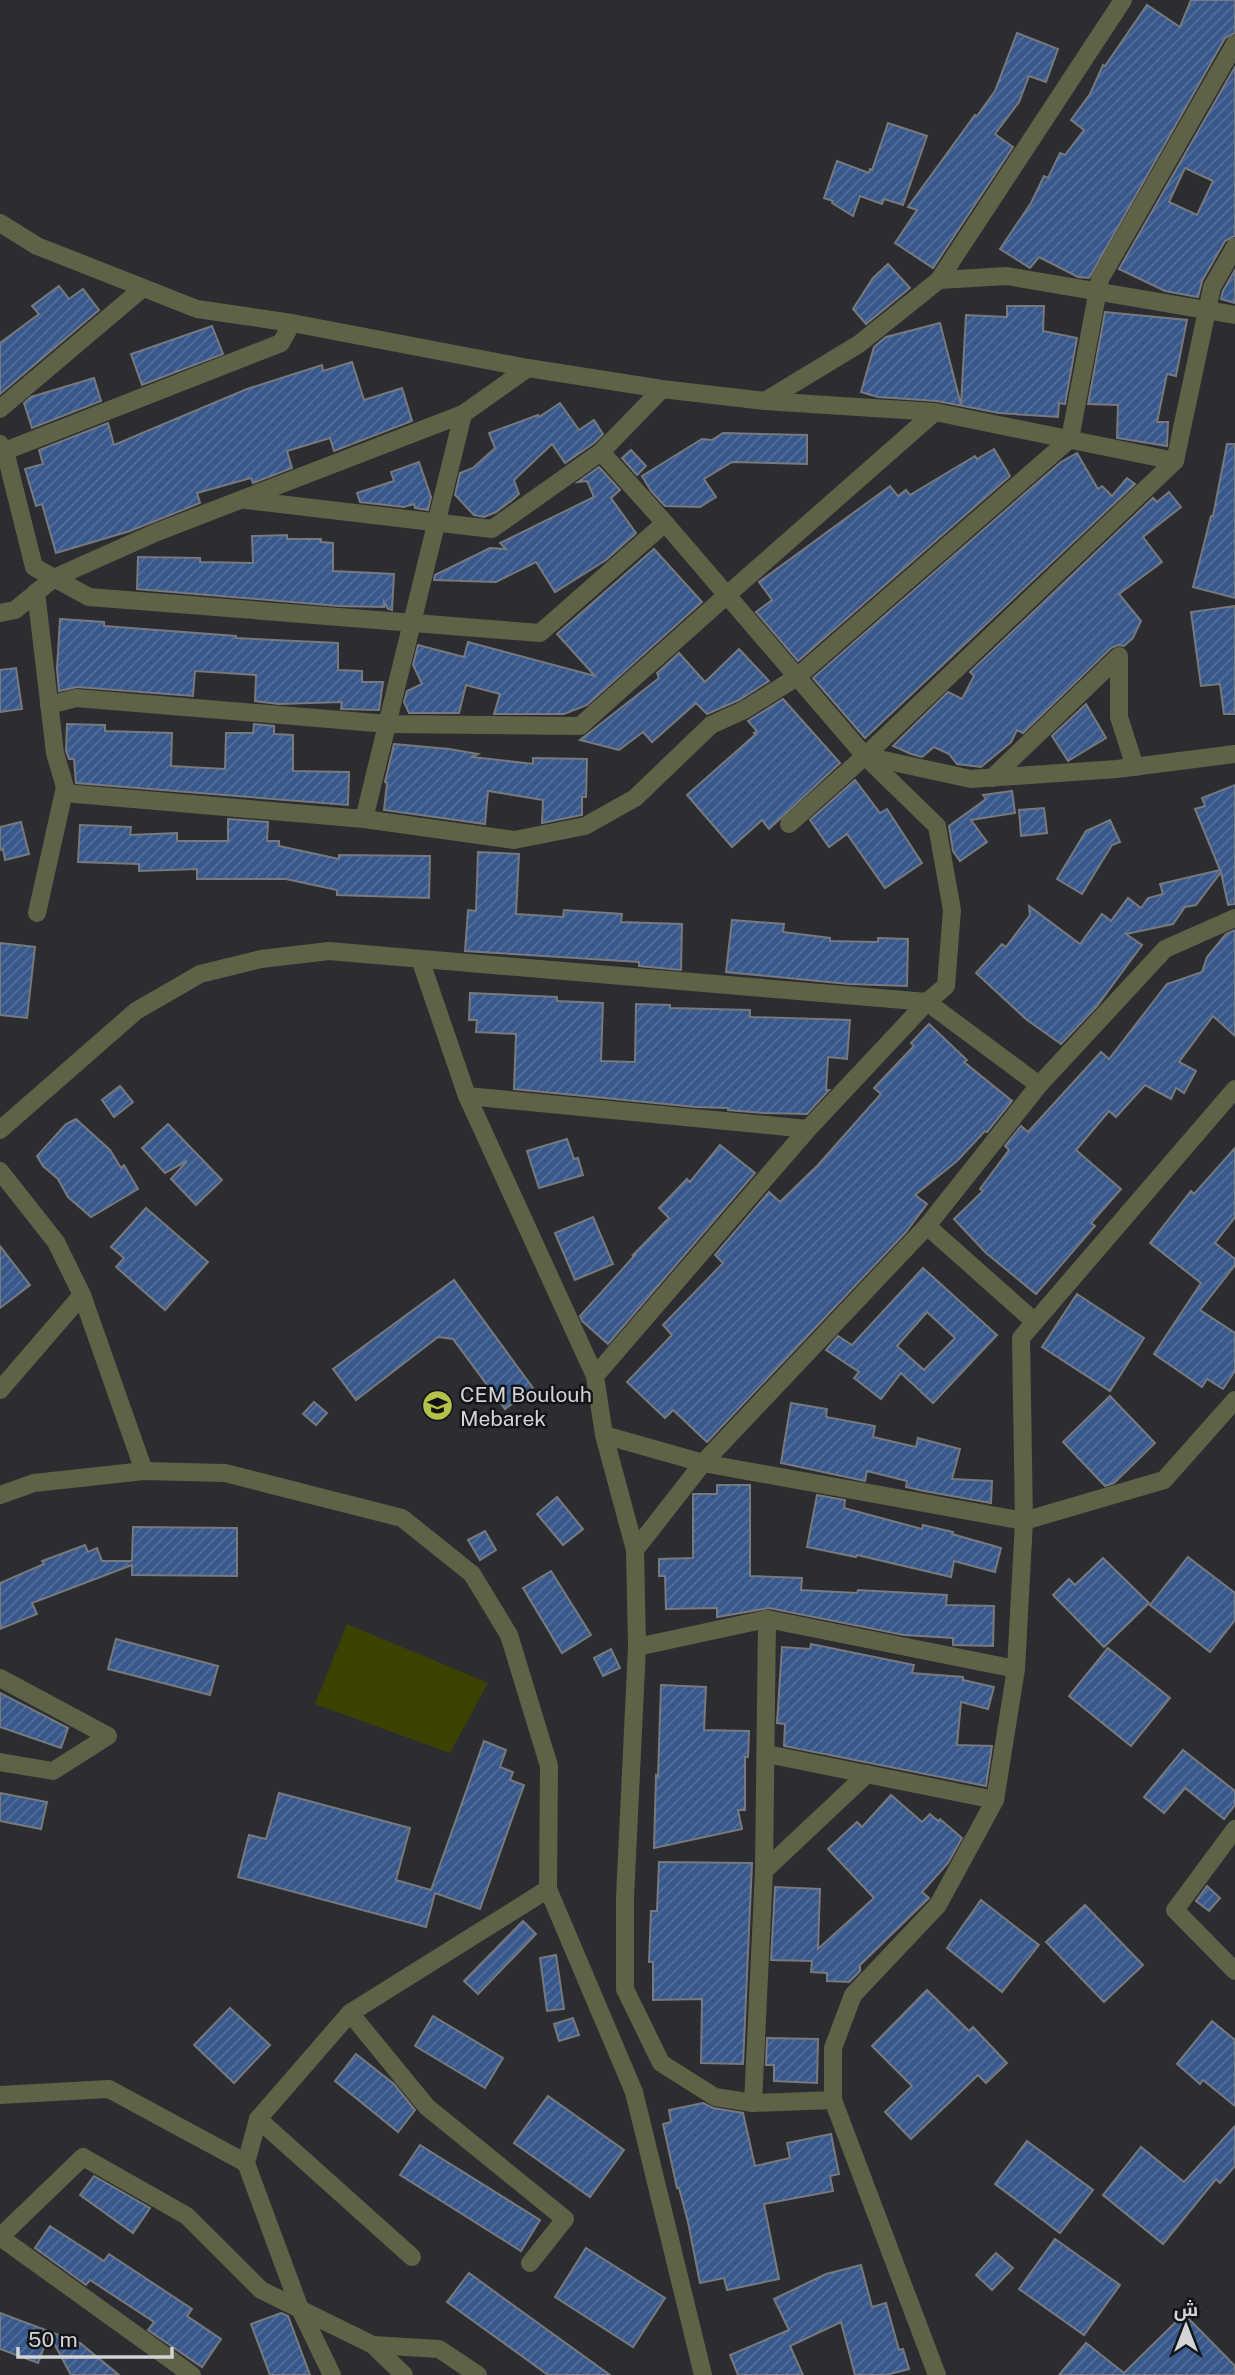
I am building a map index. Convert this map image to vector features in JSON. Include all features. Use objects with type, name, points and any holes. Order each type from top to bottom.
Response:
[{"type":"street","points":[[765,401],[859,344],[939,280],[1124,0]]},
{"type":"street","points":[[64,793],[364,819],[514,840],[585,826],[635,798],[710,725],[744,710],[797,677],[1070,439],[1100,279],[1235,44]]},
{"type":"street","points":[[0,223],[37,246],[197,309],[292,323],[528,368],[662,389],[765,401],[935,412],[1175,461]]},
{"type":"street","points":[[789,824],[865,756],[1175,461],[1212,288],[1235,247]]},
{"type":"street","points":[[939,280],[1007,276],[1235,315]]},
{"type":"street","points":[[0,409],[143,288]]},
{"type":"street","points":[[292,323],[281,343],[2,447],[34,567],[89,597],[540,634],[665,523]]},
{"type":"street","points":[[0,613],[15,610],[54,578],[157,532],[463,414],[528,368]]},
{"type":"street","points":[[241,500],[492,529],[601,452],[662,389]]},
{"type":"street","points":[[49,705],[76,698],[387,724],[580,726],[935,412]]},
{"type":"street","points":[[364,819],[463,414]]},
{"type":"street","points":[[595,1376],[808,1129],[926,1002],[946,986],[952,910],[937,826],[865,756],[601,452]]},
{"type":"street","points":[[36,592],[55,753],[65,787],[37,914]]},
{"type":"street","points":[[992,778],[1119,656],[1119,718],[1135,767]]},
{"type":"street","points":[[865,756],[971,779],[1135,767],[1235,754]]},
{"type":"street","points":[[635,1550],[703,1463],[926,1226],[1039,1085],[1165,949],[1235,918]]},
{"type":"street","points":[[0,1130],[136,1012],[200,974],[261,959],[329,951],[926,1002],[1039,1085]]},
{"type":"street","points":[[420,959],[467,1096],[595,1376],[604,1435],[635,1550],[637,1647],[625,1898],[625,1989],[662,2063],[715,2096],[753,2103],[833,2100]]},
{"type":"street","points":[[937,2375],[833,2100],[833,2048],[853,1995],[938,1905],[996,1800],[1016,1669],[1024,1521],[1021,1338],[1235,1089]]},
{"type":"street","points":[[467,1096],[808,1129]]},
{"type":"street","points":[[0,1171],[57,1242],[82,1295],[145,1471]]},
{"type":"street","points":[[926,1226],[1035,1322]]},
{"type":"street","points":[[0,1390],[82,1295]]},
{"type":"street","points":[[604,1435],[703,1463],[1024,1521],[1164,1480],[1235,1400]]},
{"type":"street","points":[[0,1495],[34,1483],[145,1471],[225,1473],[402,1518],[472,1574],[509,1635],[549,1766],[548,1889],[634,2092],[703,2375]]},
{"type":"street","points":[[637,1647],[767,1619],[1016,1669]]},
{"type":"street","points":[[753,2103],[764,1871],[767,1619]]},
{"type":"street","points":[[0,1678],[107,1736],[53,1771],[0,1762]]},
{"type":"street","points":[[767,1754],[996,1800]]},
{"type":"street","points":[[764,1871],[867,1774]]},
{"type":"street","points":[[1235,1829],[1175,1910],[1235,1971]]},
{"type":"street","points":[[332,2375],[300,2309],[246,2163],[258,2119],[350,2013],[548,1889]]},
{"type":"street","points":[[350,2013],[427,2108],[565,2219],[530,2263]]},
{"type":"street","points":[[0,2095],[109,2089],[246,2163]]},
{"type":"street","points":[[258,2119],[411,2257]]},
{"type":"street","points":[[192,2375],[0,2236],[83,2157],[187,2216],[261,2290],[373,2346],[404,2375]]},
{"type":"street","points":[[373,2346],[439,2349],[478,2375]]},
{"type":"green space","points":[[347,1624],[488,1683],[450,1753],[315,1704]]},
{"type":"building","points":[[1191,0],[1235,0],[1235,33],[1225,38],[1089,278],[1078,277],[1039,257],[1030,268],[1000,249],[1031,203],[1044,176],[1048,178],[1060,153],[1065,155],[1084,130],[1071,120],[1090,94],[1103,65],[1105,66],[1147,5],[1180,27]]},
{"type":"building","points":[[1017,33],[1058,49],[1046,82],[1029,76],[1019,102],[995,134],[1013,147],[933,268],[895,243],[917,210],[908,207],[995,91]]},
{"type":"building","points":[[1235,67],[1235,236],[1225,241],[1202,281],[1198,297],[1165,291],[1119,269]],"holes":[[[1185,168],[1213,181],[1197,215],[1169,202]]]},
{"type":"building","points":[[888,123],[927,136],[903,205],[884,199],[882,204],[860,196],[853,216],[832,203],[833,201],[824,198],[837,161],[869,173]]},
{"type":"building","points":[[888,264],[910,288],[866,324],[853,309],[873,278]]},
{"type":"building","points":[[1235,270],[1235,303],[1221,299]]},
{"type":"building","points":[[59,286],[69,299],[83,289],[99,310],[0,394],[0,343],[39,314],[32,306]]},
{"type":"building","points":[[1007,306],[1044,306],[1043,331],[1077,338],[1065,404],[1059,403],[1058,417],[999,413],[937,401],[878,397],[861,392],[874,347],[886,337],[940,323],[961,405],[966,315],[1007,317]]},
{"type":"building","points":[[1105,312],[1187,320],[1176,376],[1167,374],[1157,422],[1168,422],[1167,446],[1117,438],[1118,405],[1088,404]]},
{"type":"building","points":[[212,326],[223,354],[142,385],[131,354]]},
{"type":"building","points":[[352,362],[364,400],[402,388],[412,421],[334,451],[330,438],[287,451],[292,468],[253,483],[251,478],[197,493],[200,503],[130,531],[56,553],[42,504],[36,506],[25,469],[43,464],[39,450],[108,423],[114,445],[247,389],[322,365],[323,371]]},
{"type":"building","points":[[94,378],[101,401],[32,428],[24,403],[31,397]]},
{"type":"building","points":[[560,403],[579,430],[594,420],[603,434],[565,463],[552,444],[514,480],[519,494],[496,512],[484,517],[474,515],[455,495],[460,473],[473,468],[495,448],[489,433],[538,415],[539,417]]},
{"type":"building","points":[[723,433],[807,435],[807,464],[732,462],[704,479],[716,497],[700,507],[665,506],[642,476],[702,439],[712,440]]},
{"type":"building","points":[[1227,444],[1235,444],[1235,598],[1193,587],[1213,516]]},
{"type":"building","points":[[994,449],[1010,476],[798,661],[756,612],[772,600],[759,582],[890,486],[898,496],[906,490],[910,495],[975,456],[977,459]]},
{"type":"building","points":[[631,450],[646,466],[637,475],[622,458]]},
{"type":"building","points":[[1077,453],[1098,489],[1102,486],[1112,496],[1127,478],[1135,484],[865,738],[813,678],[1061,462]]},
{"type":"building","points":[[419,462],[431,497],[428,510],[415,508],[414,504],[404,507],[360,502],[357,493],[394,481],[391,472]]},
{"type":"building","points":[[599,467],[620,490],[611,498],[636,533],[606,560],[555,592],[536,562],[496,582],[434,580],[435,575],[490,548],[506,549],[500,543],[594,497],[587,481],[578,482]]},
{"type":"building","points":[[1169,492],[1181,507],[1143,537],[1162,562],[1119,594],[1141,621],[1133,638],[1124,646],[1111,648],[1023,733],[1017,730],[1011,742],[981,767],[957,764],[949,754],[934,747],[922,757],[893,746],[948,692],[962,699],[974,676],[970,672],[1153,498],[1157,502]]},
{"type":"building","points":[[287,535],[287,539],[321,539],[321,542],[333,543],[333,571],[394,574],[392,610],[388,609],[384,602],[384,607],[339,606],[137,589],[138,557],[200,558],[200,562],[253,563],[252,536]]},
{"type":"building","points":[[654,549],[702,602],[587,705],[564,714],[494,714],[500,694],[466,685],[459,713],[409,713],[404,702],[407,691],[422,684],[413,665],[418,645],[464,657],[468,642],[595,676],[557,634]]},
{"type":"building","points":[[1235,606],[1235,714],[1224,714],[1220,684],[1201,686],[1191,612]]},
{"type":"building","points":[[60,619],[104,622],[104,626],[236,638],[338,643],[338,670],[362,671],[362,682],[383,682],[379,710],[341,709],[342,702],[279,704],[255,701],[256,675],[195,671],[193,696],[77,687],[59,691],[57,669]]},
{"type":"building","points":[[739,649],[769,681],[739,700],[707,714],[696,703],[652,742],[643,732],[619,750],[580,740],[659,678],[657,673],[679,653],[705,682]]},
{"type":"building","points":[[16,668],[22,709],[0,712],[0,670]]},
{"type":"building","points":[[783,699],[840,763],[769,829],[762,820],[732,847],[687,795],[756,734],[754,733],[757,731],[748,721]]},
{"type":"building","points":[[1086,704],[1106,738],[1068,761],[1052,736]]},
{"type":"building","points":[[67,724],[105,725],[105,731],[172,733],[171,766],[225,769],[226,733],[253,733],[254,724],[274,726],[274,734],[293,735],[293,771],[349,772],[348,805],[76,783],[74,759],[69,759],[66,751]]},
{"type":"building","points":[[394,744],[449,749],[478,754],[472,757],[533,764],[533,758],[587,759],[586,797],[582,797],[582,815],[542,823],[543,800],[488,791],[485,824],[384,810],[385,782]]},
{"type":"building","points":[[855,780],[880,813],[887,809],[922,863],[885,888],[847,834],[829,847],[810,820]]},
{"type":"building","points":[[1235,785],[1235,904],[1228,905],[1221,872],[1196,905],[1185,907],[1173,924],[1126,934],[1142,945],[1097,1006],[1061,1044],[1027,1020],[976,973],[1002,944],[1006,947],[1030,915],[1029,906],[1080,944],[1102,914],[1111,921],[1128,898],[1141,908],[1148,898],[1163,894],[1160,884],[1220,870],[1195,809],[1205,806],[1202,798]]},
{"type":"building","points":[[1012,791],[1015,813],[971,820],[987,842],[960,861],[953,851],[949,826],[986,799],[983,795]]},
{"type":"building","points":[[1044,808],[1047,833],[1021,836],[1019,810]]},
{"type":"building","points":[[228,819],[268,822],[267,841],[279,841],[279,846],[339,859],[339,855],[430,856],[429,898],[337,895],[337,890],[286,879],[197,879],[197,869],[139,871],[139,864],[78,862],[80,825],[131,827],[130,835],[177,833],[177,841],[228,841]]},
{"type":"building","points":[[1110,820],[1120,842],[1112,845],[1082,894],[1057,879],[1086,831]]},
{"type":"building","points":[[21,822],[29,854],[5,860],[3,849],[0,850],[0,827]]},
{"type":"building","points":[[478,852],[519,854],[516,914],[563,917],[564,910],[622,914],[621,922],[682,924],[681,970],[639,966],[639,962],[465,951],[468,910],[476,911]]},
{"type":"building","points":[[732,920],[784,924],[783,932],[830,938],[830,941],[878,942],[878,938],[908,939],[907,986],[849,984],[726,972]]},
{"type":"building","points":[[1235,930],[1235,1036],[1213,1016],[1179,1062],[1196,1071],[1184,1093],[1176,1088],[1171,1099],[1145,1085],[1116,1117],[1109,1111],[1076,1150],[1121,1189],[1091,1223],[1095,1226],[1036,1294],[986,1253],[954,1219],[983,1191],[980,1189],[1009,1150],[1005,1146],[1021,1126],[1028,1132],[1101,1052],[1109,1059],[1167,984],[1202,972],[1207,957],[1226,934]]},
{"type":"building","points":[[0,943],[35,947],[27,1018],[0,1015]]},
{"type":"building","points":[[470,993],[557,997],[557,1001],[603,1003],[601,1061],[635,1062],[636,1004],[670,1005],[670,1008],[750,1010],[750,1017],[850,1020],[847,1059],[828,1057],[826,1090],[829,1090],[807,1114],[728,1110],[514,1089],[516,1034],[476,1032],[477,1020],[469,1020]]},
{"type":"building","points":[[929,1024],[967,1060],[964,1062],[1012,1101],[987,1132],[915,1195],[927,1204],[906,1232],[707,1442],[673,1410],[665,1418],[627,1382],[672,1335],[663,1325],[723,1263],[715,1255],[769,1192],[780,1202],[818,1165],[881,1094],[874,1088],[914,1046],[911,1043]]},
{"type":"building","points":[[120,1086],[133,1102],[114,1117],[102,1100]]},
{"type":"building","points":[[76,1119],[110,1150],[121,1168],[124,1165],[138,1189],[91,1217],[68,1197],[58,1179],[43,1166],[37,1156],[66,1124]]},
{"type":"building","points":[[168,1124],[222,1180],[196,1205],[171,1179],[187,1161],[165,1173],[142,1148]]},
{"type":"building","points":[[567,1139],[574,1159],[578,1158],[583,1175],[539,1188],[527,1151]]},
{"type":"building","points":[[720,1145],[755,1173],[608,1344],[582,1321],[580,1316],[669,1218],[659,1208],[687,1179],[690,1182]]},
{"type":"building","points":[[1235,1148],[1235,1217],[1215,1243],[1235,1259],[1235,1265],[1200,1310],[1235,1333],[1235,1371],[1223,1389],[1207,1379],[1202,1387],[1154,1354],[1201,1283],[1150,1243],[1191,1191],[1194,1194]]},
{"type":"building","points":[[146,1208],[208,1262],[165,1310],[116,1267],[124,1258],[111,1247]]},
{"type":"building","points":[[593,1217],[613,1264],[575,1280],[555,1233]]},
{"type":"building","points":[[0,1246],[30,1285],[0,1308]]},
{"type":"building","points":[[923,1268],[997,1335],[933,1403],[901,1373],[881,1399],[854,1378],[859,1372],[826,1350],[838,1336],[852,1345]],"holes":[[[927,1312],[955,1338],[924,1370],[897,1346]]]},
{"type":"building","points":[[454,1280],[533,1388],[505,1409],[453,1339],[438,1337],[356,1400],[333,1369]]},
{"type":"building","points":[[1077,1294],[1144,1338],[1110,1391],[1042,1347]]},
{"type":"building","points":[[1110,1396],[1155,1443],[1114,1483],[1105,1486],[1063,1442]]},
{"type":"building","points":[[314,1402],[327,1413],[316,1425],[303,1414]]},
{"type":"building","points":[[791,1403],[827,1409],[826,1417],[875,1426],[873,1437],[916,1447],[918,1438],[960,1449],[952,1479],[992,1481],[991,1503],[906,1487],[907,1481],[867,1471],[865,1481],[781,1463]]},
{"type":"building","points":[[717,1485],[750,1485],[750,1576],[802,1578],[801,1590],[947,1595],[946,1605],[994,1606],[993,1646],[953,1645],[953,1638],[904,1635],[769,1608],[717,1617],[717,1608],[666,1609],[665,1576],[659,1576],[659,1559],[693,1558],[693,1494],[717,1494]]},
{"type":"building","points":[[817,1495],[845,1500],[844,1508],[922,1529],[923,1525],[953,1532],[952,1534],[1001,1548],[995,1572],[954,1561],[951,1577],[857,1555],[856,1557],[807,1547]]},
{"type":"building","points":[[557,1497],[583,1529],[563,1545],[537,1514]]},
{"type":"building","points":[[133,1527],[237,1528],[237,1576],[132,1575],[132,1565],[32,1603],[37,1614],[0,1629],[0,1583],[44,1564],[42,1561],[85,1545],[88,1552],[97,1548],[102,1561],[132,1561]]},
{"type":"building","points":[[485,1531],[496,1550],[480,1560],[468,1540]]},
{"type":"building","points":[[1188,1557],[1235,1593],[1235,1620],[1210,1652],[1150,1605]]},
{"type":"building","points":[[1103,1558],[1149,1603],[1104,1647],[1053,1595],[1069,1579],[1075,1585]]},
{"type":"building","points":[[551,1571],[591,1635],[562,1653],[523,1588]]},
{"type":"building","points":[[116,1639],[218,1666],[210,1695],[108,1669]]},
{"type":"building","points":[[811,1644],[914,1665],[912,1673],[963,1677],[963,1680],[994,1687],[988,1709],[961,1702],[957,1745],[992,1746],[986,1786],[784,1746],[785,1724],[777,1723],[782,1647],[810,1649]]},
{"type":"building","points":[[1108,1648],[1170,1698],[1131,1746],[1069,1696]]},
{"type":"building","points":[[611,1649],[620,1668],[603,1676],[594,1658]]},
{"type":"building","points":[[661,1685],[706,1687],[704,1730],[749,1731],[748,1757],[745,1757],[745,1810],[738,1810],[742,1829],[654,1848]]},
{"type":"building","points":[[0,1693],[68,1728],[61,1748],[0,1727]]},
{"type":"building","points":[[484,1741],[506,1750],[500,1767],[513,1772],[510,1780],[524,1785],[480,1909],[435,1893],[426,1927],[238,1877],[249,1835],[266,1839],[279,1793],[410,1828],[396,1880],[431,1890]]},
{"type":"building","points":[[1183,1750],[1235,1791],[1235,1805],[1224,1819],[1185,1788],[1164,1813],[1144,1797]]},
{"type":"building","points":[[0,1793],[47,1802],[41,1829],[0,1821]]},
{"type":"building","points":[[891,1795],[922,1822],[930,1814],[962,1838],[948,1863],[922,1892],[929,1898],[860,1965],[860,1971],[849,1982],[827,1981],[827,1973],[811,1972],[812,1961],[771,1960],[775,1887],[820,1889],[818,1949],[874,1898],[828,1849],[857,1822],[862,1827]]},
{"type":"building","points":[[659,1862],[752,1863],[743,2064],[701,2063],[702,1999],[653,2000],[653,1962],[649,1962],[651,1911],[657,1911]]},
{"type":"building","points":[[1207,1886],[1220,1898],[1209,1911],[1196,1901]]},
{"type":"building","points":[[981,1900],[1039,1945],[1002,1992],[947,1948]]},
{"type":"building","points":[[1085,1905],[1143,1965],[1104,2002],[1046,1942]]},
{"type":"building","points":[[523,1921],[536,1934],[478,1994],[464,1981]]},
{"type":"building","points":[[556,1955],[564,2009],[547,2011],[540,1958]]},
{"type":"building","points":[[927,1990],[969,2031],[973,2027],[1007,2063],[986,2083],[978,2075],[911,2139],[885,2112],[912,2086],[872,2046]]},
{"type":"building","points":[[230,2008],[270,2045],[234,2083],[194,2045]]},
{"type":"building","points":[[433,2016],[503,2058],[485,2088],[415,2046]]},
{"type":"building","points":[[573,2018],[579,2035],[559,2041],[554,2024]]},
{"type":"building","points":[[1212,2021],[1235,2040],[1235,2106],[1203,2080],[1200,2084],[1177,2064]]},
{"type":"building","points":[[767,2038],[818,2039],[817,2083],[774,2081],[774,2065],[766,2065]]},
{"type":"building","points":[[356,2054],[394,2084],[415,2110],[398,2132],[335,2081]]},
{"type":"building","points":[[548,2096],[624,2150],[590,2197],[514,2143]]},
{"type":"building","points":[[703,2103],[713,2108],[743,2113],[755,2166],[790,2158],[787,2143],[831,2134],[839,2174],[830,2176],[833,2191],[764,2204],[779,2279],[727,2290],[724,2278],[700,2283],[688,2222],[677,2188],[663,2124],[671,2122],[669,2110]]},
{"type":"building","points":[[1235,2126],[1235,2166],[1220,2183],[1216,2179],[1163,2244],[1103,2195],[1141,2147],[1184,2182]]},
{"type":"building","points":[[1027,2141],[1093,2190],[1060,2233],[995,2184]]},
{"type":"building","points":[[420,2145],[540,2220],[521,2251],[400,2175]]},
{"type":"building","points":[[94,2176],[150,2208],[133,2233],[80,2195]]},
{"type":"building","points":[[50,2226],[104,2261],[109,2254],[192,2309],[187,2316],[221,2339],[202,2367],[148,2330],[154,2322],[90,2280],[86,2285],[35,2248]]},
{"type":"building","points":[[1055,2239],[1120,2285],[1084,2335],[1019,2289]]},
{"type":"building","points":[[586,2248],[665,2298],[633,2347],[555,2297]]},
{"type":"building","points":[[996,2253],[1013,2268],[992,2290],[976,2275]]},
{"type":"building","points":[[861,2265],[872,2307],[886,2303],[899,2350],[903,2349],[909,2369],[886,2375],[855,2375],[841,2322],[790,2346],[803,2375],[738,2375],[730,2355],[789,2330],[774,2299],[826,2274]]},
{"type":"building","points":[[469,2273],[610,2375],[548,2375],[447,2302]]},
{"type":"building","points":[[0,2313],[80,2343],[119,2375],[71,2375],[49,2334],[38,2363],[0,2349]]},
{"type":"building","points":[[281,2313],[288,2316],[310,2375],[270,2375],[251,2324]]},
{"type":"building","points":[[1184,2314],[1235,2366],[1235,2375],[1059,2375],[1086,2343],[1124,2373]]},
{"type":"place","name":"CEM Boulouh Mebarek","points":[[437,1406]]}]
